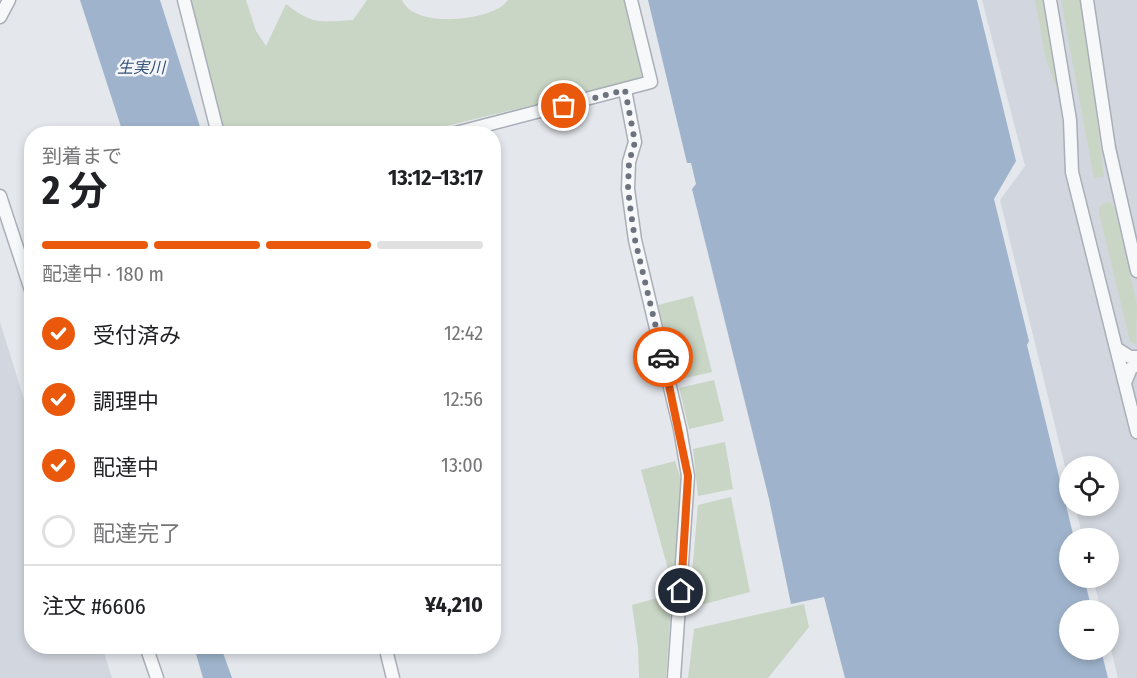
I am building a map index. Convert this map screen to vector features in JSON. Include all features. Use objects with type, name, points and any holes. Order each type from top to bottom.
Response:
[{"type":"street","points":[[0,17],[9,0]]},
{"type":"street","points":[[184,0],[215,126]]},
{"type":"street","points":[[483,126],[651,82],[631,0]]},
{"type":"street","points":[[1050,0],[1070,120],[1072,172],[1137,432]]},
{"type":"street","points":[[1088,0],[1109,148],[1137,271]]},
{"type":"street","points":[[625,90],[635,142],[629,162],[628,189],[635,240],[680,429],[688,476],[674,678]]},
{"type":"street","points":[[0,196],[24,269]]},
{"type":"street","points":[[1116,348],[1130,357],[1137,357]]},
{"type":"street","points":[[1125,383],[1131,368],[1137,365]]},
{"type":"street","points":[[149,654],[157,678]]},
{"type":"street","points":[[387,654],[393,678]]},
{"type":"shaded area","points":[[982,0],[1137,0],[1137,678],[1118,678],[1114,660],[1119,660],[1119,600],[1098,600],[1096,588],[1119,588],[1119,528],[1080,528],[1078,516],[1119,516],[1119,456],[1062,456],[1000,200],[1025,166]]},
{"type":"shaded area","points":[[0,322],[24,399],[24,654],[104,654],[112,678],[0,678]]},
{"type":"green space","points":[[190,0],[246,0],[256,31],[266,46],[286,4],[310,19],[332,21],[353,20],[367,0],[402,0],[409,9],[419,14],[432,18],[460,19],[500,8],[508,0],[625,0],[644,78],[446,126],[222,126]]},
{"type":"green space","points":[[1035,0],[1044,0],[1059,85],[1057,89],[1046,60]]},
{"type":"green space","points":[[1061,0],[1083,0],[1104,177],[1094,178]]},
{"type":"green space","points":[[1110,202],[1115,209],[1137,305],[1136,345],[1130,341],[1099,213],[1099,208],[1104,203]]},
{"type":"green space","points":[[693,296],[712,372],[677,380],[658,305]]},
{"type":"green space","points":[[714,380],[724,421],[689,429],[679,388]]},
{"type":"green space","points":[[725,442],[733,489],[698,496],[693,449]]},
{"type":"green space","points":[[675,461],[683,486],[679,582],[672,584],[641,470]]},
{"type":"green space","points":[[731,497],[750,592],[689,608],[698,505]]},
{"type":"green space","points":[[672,594],[666,678],[639,678],[638,647],[632,605]]},
{"type":"green space","points":[[804,604],[809,627],[768,678],[688,678],[694,629]]},
{"type":"water","name":"生実川","points":[[80,0],[160,0],[200,126],[121,126]]},
{"type":"water","points":[[648,0],[977,0],[1016,161],[994,199],[1059,476],[1059,516],[1069,516],[1072,528],[1059,528],[1059,588],[1086,588],[1090,600],[1059,600],[1059,660],[1104,660],[1108,678],[845,678],[824,597],[791,604],[769,499],[692,189],[696,184],[691,163],[687,163]]},
{"type":"water","points":[[196,654],[223,654],[232,678],[203,678]]},
{"type":"way so far","points":[[564,106],[625,90],[633,122],[635,142],[629,162],[630,206],[635,240],[663,357]]},
{"type":"route","points":[[663,357],[680,429],[688,476],[681,591]]}]
